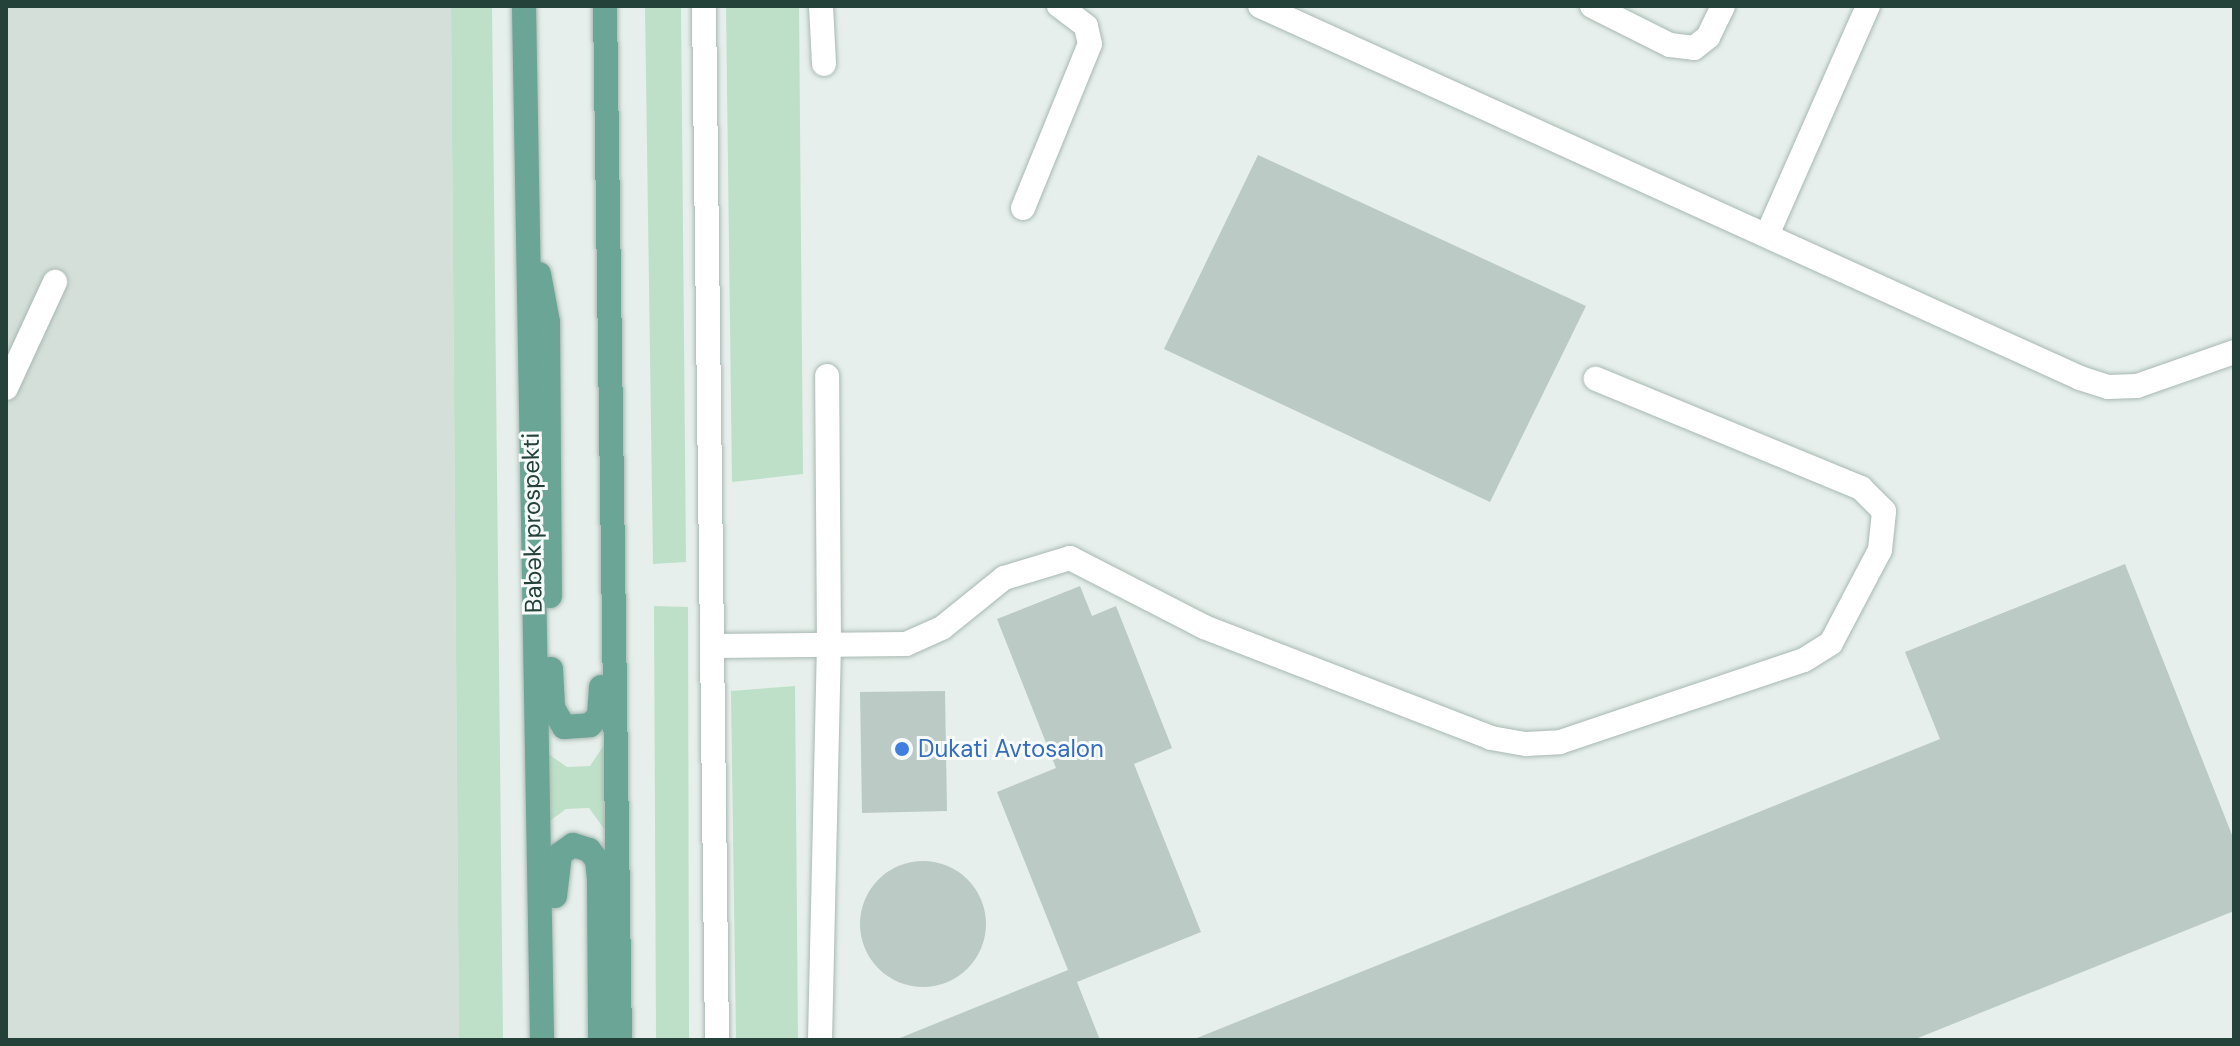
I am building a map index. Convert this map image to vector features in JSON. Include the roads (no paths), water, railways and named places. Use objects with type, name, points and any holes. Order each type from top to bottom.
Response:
[{"type":"main road","name":"Babək prospekti","points":[[524,6],[542,1040]]},
{"type":"main road","points":[[605,6],[620,1040]]},
{"type":"main road","points":[[527,213],[548,322],[551,688],[557,721],[571,729],[590,725],[601,706],[601,560],[612,486]]},
{"type":"main road","points":[[556,1040],[554,879],[560,854],[573,845],[589,850],[597,860],[600,1040]]},
{"type":"lane","points":[[704,6],[717,1040]]},
{"type":"lane","points":[[821,6],[824,64]]},
{"type":"lane","points":[[1023,208],[1090,44],[1086,26],[1059,6]]},
{"type":"lane","points":[[1260,6],[2108,387],[2137,386],[2234,352]]},
{"type":"lane","points":[[1592,6],[1670,45],[1694,48],[1708,37],[1723,6]]},
{"type":"lane","points":[[1767,235],[1868,6]]},
{"type":"lane","points":[[6,388],[55,282]]},
{"type":"lane","points":[[820,1040],[829,645],[827,376]]},
{"type":"lane","points":[[714,646],[906,644],[942,628],[1004,578],[1070,558],[1204,627],[1491,738],[1526,744],[1560,742],[1804,660],[1831,643],[1880,550],[1884,511],[1861,488],[1596,379]]},
{"type":"place","name":"Dukati Avtosalon","points":[[902,749]]}]
